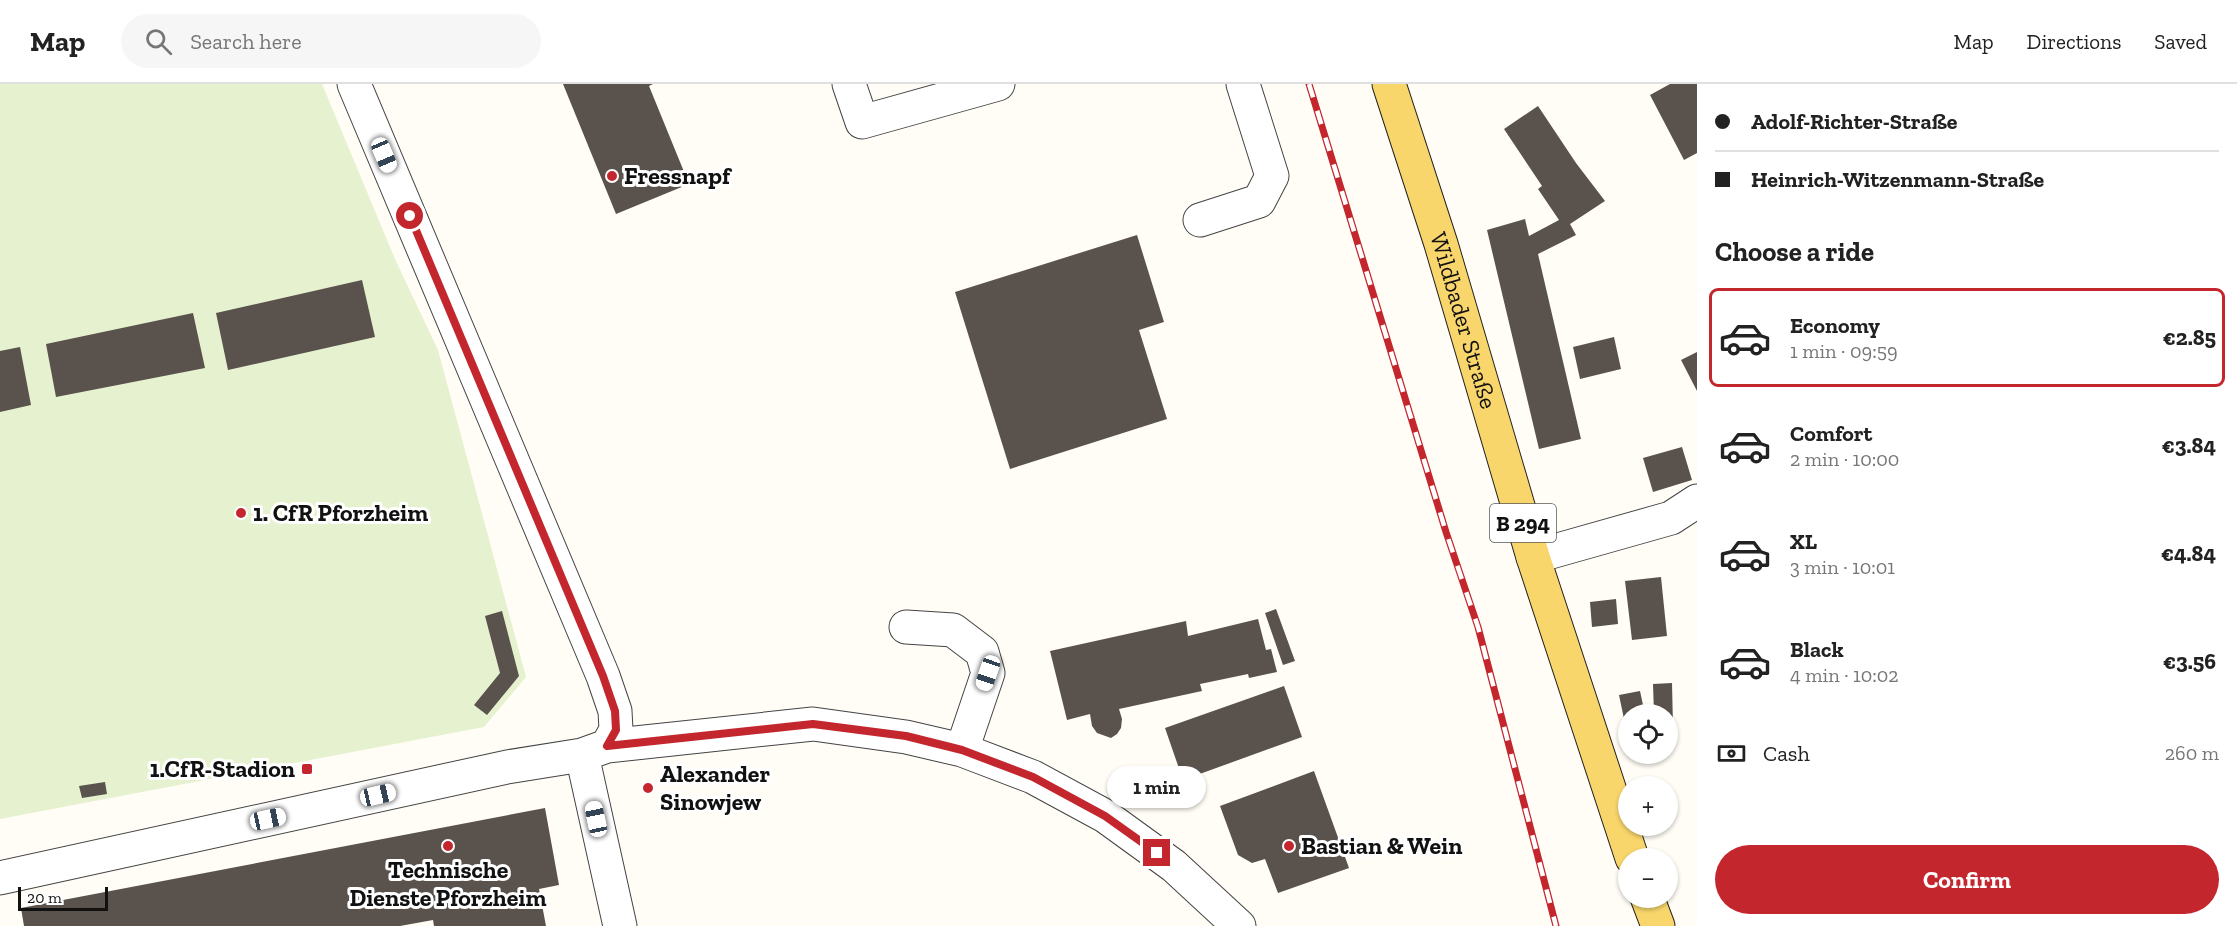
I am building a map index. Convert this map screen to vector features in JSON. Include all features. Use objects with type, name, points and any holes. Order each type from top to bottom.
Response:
[{"type":"main road","name":"Wildbader Straße","points":[[1389,84],[1441,243],[1533,557],[1629,848]]},
{"type":"main road","points":[[1651,908],[1658,926]]},
{"type":"street","points":[[354,84],[603,676],[615,711],[616,730],[594,750]]},
{"type":"street","points":[[849,84],[862,122],[998,84]]},
{"type":"street","points":[[1200,220],[1258,201],[1272,176],[1243,84]]},
{"type":"street","points":[[1533,557],[1671,518],[1697,501]]},
{"type":"street","points":[[906,627],[953,630],[982,652],[988,673],[962,750]]},
{"type":"street","points":[[0,878],[594,750],[813,724],[906,736],[962,750],[1033,777],[1105,816],[1174,866],[1239,926]]},
{"type":"street","points":[[594,750],[620,926]]},
{"type":"green space","name":"1. CfR Pforzheim","points":[[0,84],[322,84],[395,259],[438,350],[526,677],[484,727],[0,819]]},
{"type":"building","points":[[563,84],[653,84],[649,86],[689,184],[616,214]]},
{"type":"building","points":[[1670,84],[1697,84],[1697,153],[1684,160],[1650,95]]},
{"type":"building","points":[[1538,106],[1605,201],[1570,224],[1576,235],[1538,254],[1581,439],[1539,449],[1487,230],[1525,219],[1529,236],[1559,220],[1538,189],[1542,186],[1504,129]]},
{"type":"building","points":[[1137,235],[1164,322],[1139,330],[1167,419],[1010,469],[955,292]]},
{"type":"building","points":[[362,280],[375,337],[228,370],[216,313]]},
{"type":"building","points":[[193,313],[205,368],[56,397],[46,344]]},
{"type":"building","points":[[1614,337],[1621,369],[1580,379],[1573,347]]},
{"type":"building","points":[[20,347],[31,405],[0,412],[0,351]]},
{"type":"building","points":[[1697,352],[1697,391],[1681,360]]},
{"type":"building","points":[[1682,447],[1692,480],[1653,492],[1643,458]]},
{"type":"building","points":[[1661,577],[1667,636],[1632,640],[1625,581]]},
{"type":"building","points":[[1616,599],[1618,624],[1592,627],[1590,602]]},
{"type":"building","points":[[1276,609],[1295,661],[1283,665],[1265,613]]},
{"type":"building","points":[[502,611],[519,676],[487,715],[474,705],[500,673],[485,616]]},
{"type":"building","points":[[1258,619],[1266,650],[1271,649],[1277,672],[1249,678],[1248,674],[1200,684],[1202,691],[1119,709],[1122,719],[1121,728],[1111,738],[1097,733],[1092,726],[1090,714],[1067,720],[1050,651],[1186,621],[1188,636]]},
{"type":"building","points":[[1672,683],[1672,704],[1654,704],[1653,684]]},
{"type":"building","points":[[1284,686],[1302,737],[1183,780],[1165,728]]},
{"type":"building","points":[[1640,691],[1643,704],[1621,704],[1619,695]]},
{"type":"building","points":[[1314,771],[1349,868],[1278,893],[1265,859],[1252,863],[1238,855],[1220,806]]},
{"type":"building","points":[[105,782],[107,794],[82,798],[79,786]]},
{"type":"building","name":"Technische Dienste Pforzheim","points":[[545,808],[559,885],[539,889],[546,926],[434,926],[433,920],[400,926],[24,926],[21,908]]},
{"type":"railway","points":[[1309,84],[1446,532],[1478,627],[1556,926]]},
{"type":"place","name":"Fressnapf","points":[[612,176]]},
{"type":"place","name":"1. CfR Pforzheim","points":[[241,513]]},
{"type":"place","name":"1.CfR-Stadion","points":[[307,769]]},
{"type":"place","name":"Alexander Sinowjew","points":[[648,788]]},
{"type":"place","name":"Technische Dienste Pforzheim","points":[[448,846]]},
{"type":"place","name":"Bastian & Wein","points":[[1289,846]]},
{"type":"route","points":[[410,216],[603,676],[615,711],[616,730],[607,746],[813,724],[906,736],[962,750],[1033,777],[1105,816],[1157,853]]}]
